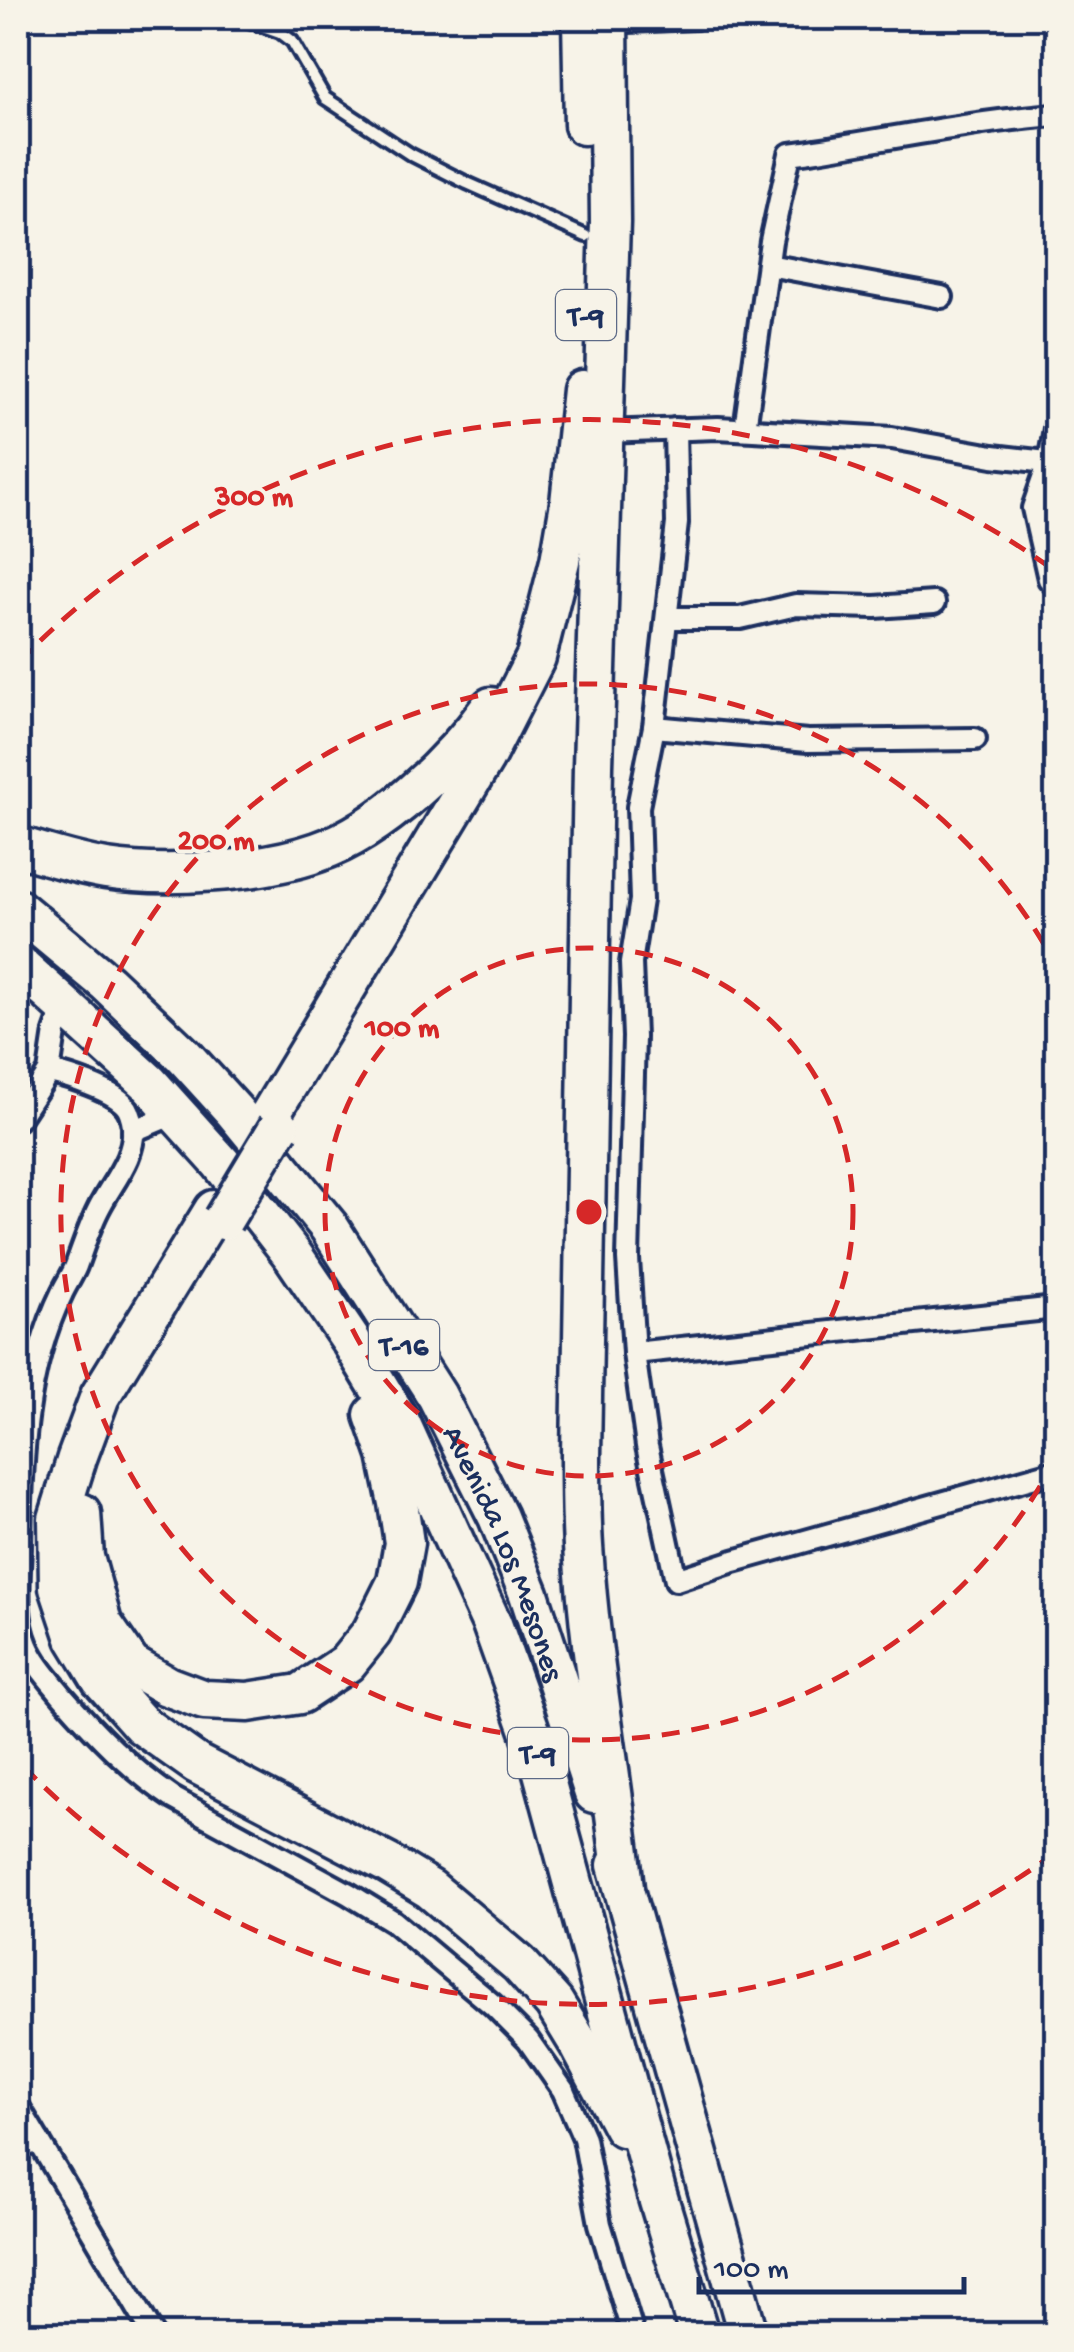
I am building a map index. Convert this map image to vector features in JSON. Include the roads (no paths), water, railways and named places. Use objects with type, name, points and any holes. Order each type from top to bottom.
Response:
[{"type":"highway","name":"T-9","points":[[548,610],[570,503],[581,406],[599,19]]},
{"type":"highway","name":"T-9","points":[[599,19],[610,222],[603,432]]},
{"type":"highway","points":[[274,1122],[515,740],[544,683],[562,630],[582,547],[603,432]]},
{"type":"highway","points":[[603,432],[581,1473],[584,1565],[624,1888]]},
{"type":"highway","points":[[18,846],[108,870],[170,872],[260,866],[320,852],[381,816],[437,771],[472,734],[510,681],[548,610]]},
{"type":"highway","points":[[351,1342],[388,1455],[404,1543],[397,1582],[372,1632],[347,1662],[300,1694],[248,1702],[204,1700],[131,1666],[102,1624],[84,1557],[81,1511],[124,1391],[219,1215],[484,759],[536,657],[548,610]]},
{"type":"highway","name":"Avenida Los Mesones","points":[[18,909],[183,1055],[234,1111],[329,1228],[437,1396],[498,1518],[528,1594],[624,1888],[748,2334]]},
{"type":"highway","name":"Avenida Los Mesones","points":[[18,964],[148,1082],[256,1204],[351,1342],[400,1422],[499,1642],[536,1750],[656,2192],[699,2334]]},
{"type":"highway","points":[[219,1215],[100,1396],[77,1458],[58,1518],[58,1587],[76,1638],[101,1679],[142,1726],[197,1764],[430,1889],[519,1964],[554,2003],[571,2030],[656,2192]]},
{"type":"street","points":[[599,19],[696,18]]},
{"type":"street","points":[[744,429],[768,265],[790,154],[1002,119],[1056,114]]},
{"type":"street","points":[[768,265],[942,297]]},
{"type":"street","points":[[1056,423],[1053,462],[1033,508],[1049,579],[1056,586]]},
{"type":"street","points":[[675,429],[677,523],[654,728],[638,807],[641,900],[631,962],[634,1037],[628,1259],[634,1354],[647,1446],[676,1580],[1056,1471]]},
{"type":"street","points":[[603,432],[744,429],[892,438],[1053,462]]},
{"type":"street","points":[[667,618],[740,618],[796,605],[876,607],[934,603]]},
{"type":"street","points":[[654,728],[808,741],[975,739]]},
{"type":"street","points":[[18,1119],[49,1072],[64,1006]]},
{"type":"street","points":[[49,1072],[86,1083],[118,1100],[129,1113],[133,1131],[125,1164],[99,1208],[55,1308],[32,1391],[20,1494],[19,1601],[28,1646],[40,1668],[89,1726],[152,1784],[393,1921],[494,2005],[528,2040],[564,2090],[584,2138],[600,2224],[633,2334]]},
{"type":"street","points":[[133,1131],[176,1114]]},
{"type":"street","points":[[634,1354],[1056,1308]]},
{"type":"street","points":[[18,2106],[153,2334]]},
{"type":"street","points":[[18,2148],[39,2141]]},
{"type":"lane","points":[[240,18],[280,32],[292,41],[325,98],[410,154],[586,236]]},
{"type":"lane","points":[[279,18],[280,32]]}]
